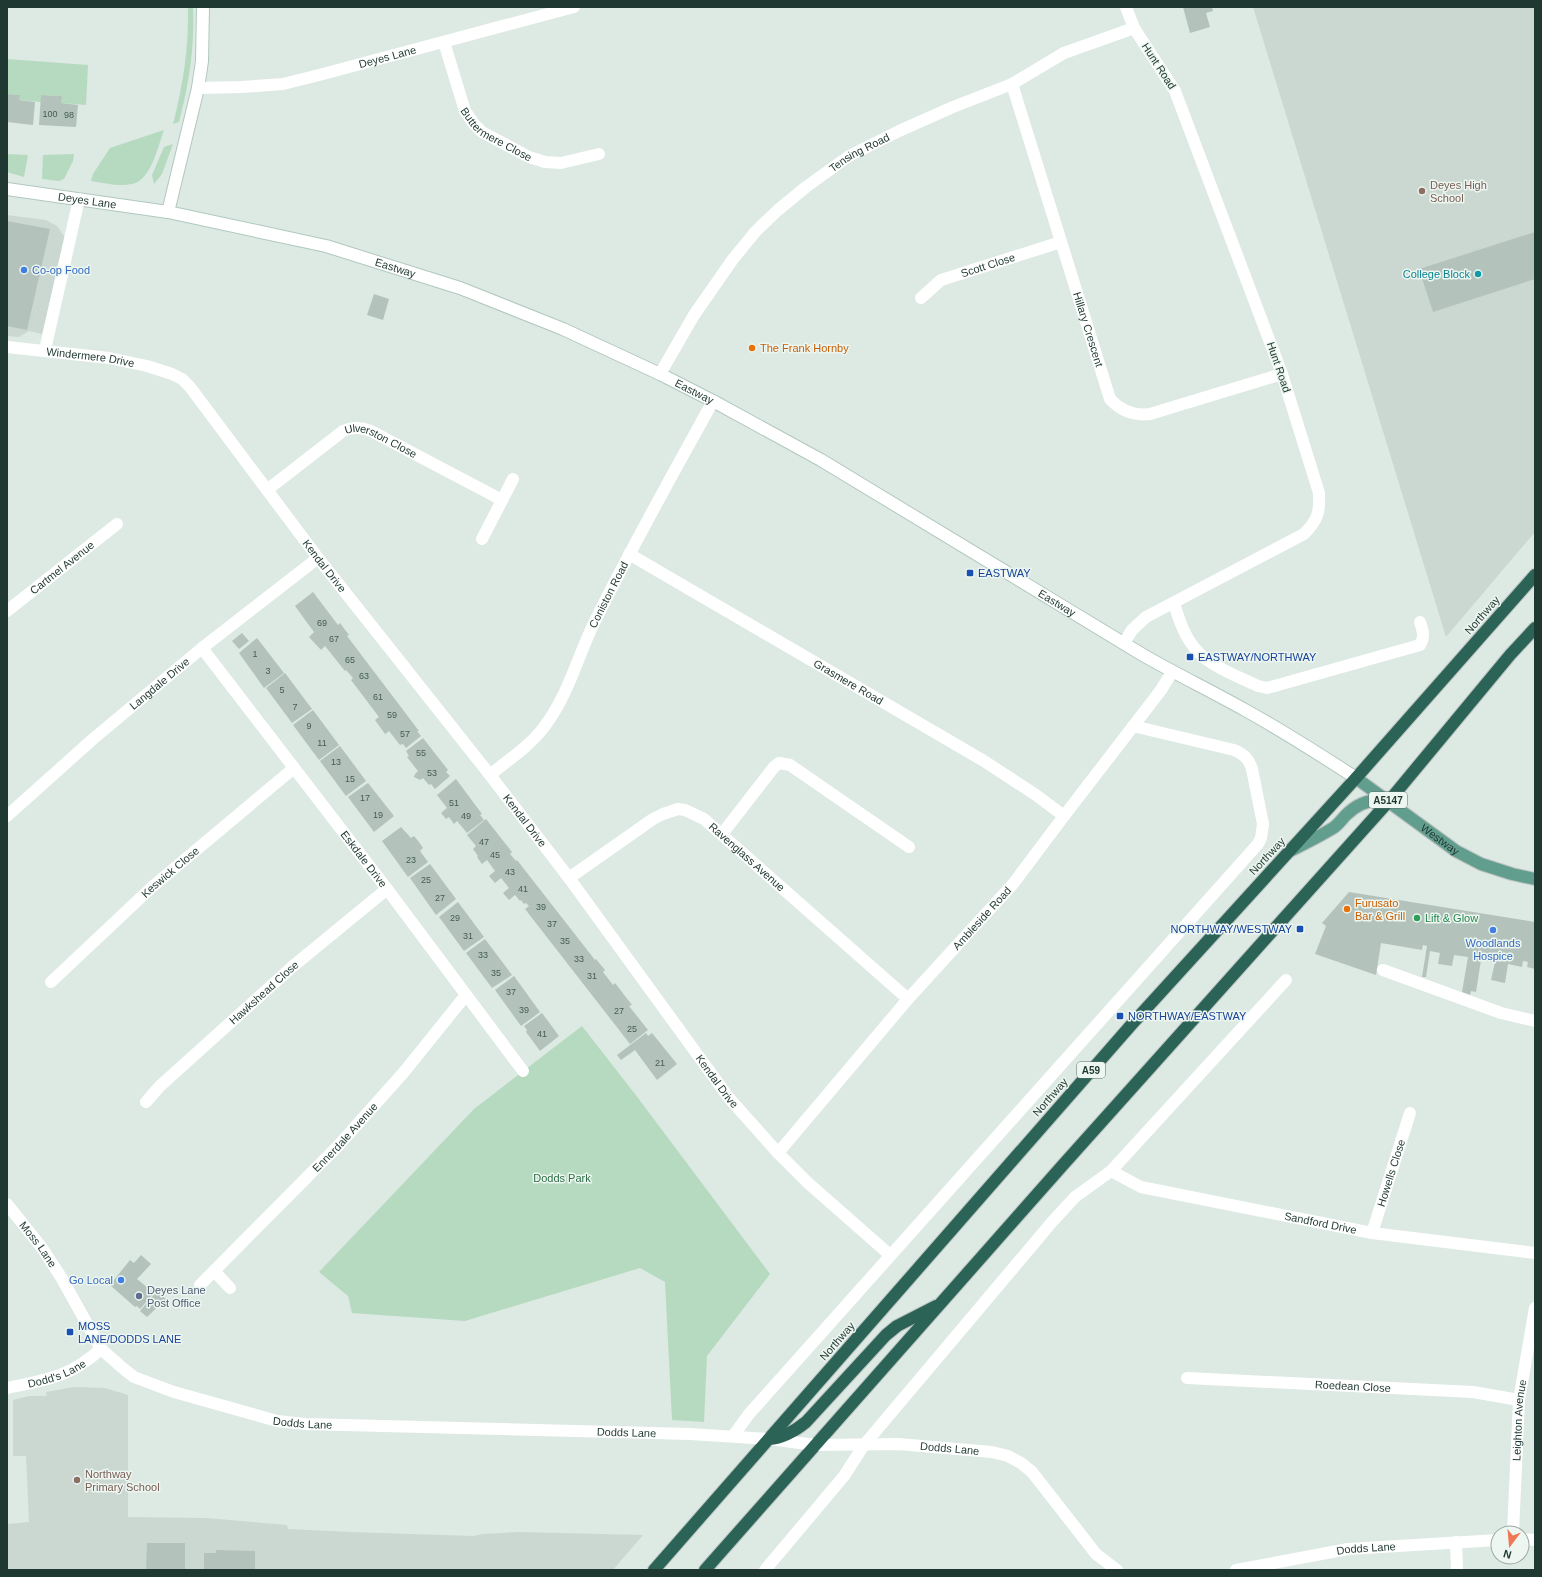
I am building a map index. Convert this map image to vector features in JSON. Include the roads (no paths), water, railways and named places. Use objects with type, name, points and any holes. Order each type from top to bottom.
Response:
[{"type":"highway","name":"Northway","points":[[654,1570],[1132,1024],[1356,778],[1535,575]]},
{"type":"highway","points":[[705,1570],[1067,1160],[1389,801],[1510,655],[1535,628]]},
{"type":"highway","points":[[769,1439],[784,1436],[796,1430],[806,1422],[886,1335],[897,1326],[942,1302]]},
{"type":"main road","name":"Westway","points":[[1356,778],[1456,851],[1481,864],[1535,879]]},
{"type":"main road","points":[[1289,851],[1335,827],[1351,810],[1360,804],[1376,800],[1389,801]]},
{"type":"street","points":[[168,212],[198,88],[202,61],[203,7]]},
{"type":"street","name":"Deyes Lane","points":[[198,88],[283,84],[574,7]]},
{"type":"street","name":"Hunt Road","points":[[1124,643],[1132,630],[1146,617],[1304,534],[1312,526],[1318,516],[1320,505],[1319,493],[1282,374],[1175,91],[1134,28],[1126,7]]},
{"type":"street","name":"Tensing Road","points":[[660,374],[694,315],[733,259],[756,231],[800,191],[849,156],[953,107],[1012,84],[1064,53],[1134,28]]},
{"type":"street","name":"Buttermere Close","points":[[444,42],[465,111],[482,132],[529,157],[545,162],[561,163],[599,154]]},
{"type":"street","name":"Hillary Crescent","points":[[1012,84],[1110,399],[1117,407],[1139,415],[1150,414],[1282,374]]},
{"type":"street","name":"Deyes Lane","points":[[7,189],[168,212]]},
{"type":"street","points":[[45,350],[79,199]]},
{"type":"street","name":"Eastway","points":[[168,212],[326,246],[401,269],[473,293],[550,323],[660,374],[713,400],[821,460],[1172,672],[1244,709],[1356,778]]},
{"type":"street","name":"Scott Close","points":[[921,298],[942,280],[1061,242]]},
{"type":"street","name":"Windermere Drive","points":[[7,347],[109,358],[147,366],[172,374]]},
{"type":"street","name":"Kendal Drive","points":[[172,374],[182,379],[190,387],[318,558],[490,775],[569,878],[729,1098],[778,1153],[807,1182],[890,1255]]},
{"type":"street","name":"Coniston Road","points":[[490,775],[534,739],[551,718],[564,694],[593,625],[629,554],[713,400]]},
{"type":"street","name":"Ulverston Close","points":[[267,490],[343,431],[352,428],[361,428],[371,430],[502,500]]},
{"type":"street","points":[[482,539],[513,479]]},
{"type":"street","name":"Cartmel Avenue","points":[[7,611],[117,524]]},
{"type":"street","name":"Grasmere Road","points":[[629,554],[984,761],[1036,795],[1064,816]]},
{"type":"street","name":"Langdale Drive","points":[[7,816],[93,739],[202,648],[318,558]]},
{"type":"street","points":[[1174,603],[1179,622],[1199,653],[1209,660],[1258,686],[1267,688],[1420,645],[1424,634],[1420,622]]},
{"type":"street","name":"Eskdale Drive","points":[[202,648],[523,1071]]},
{"type":"street","name":"Ambleside Road","points":[[778,1153],[908,999],[1013,884],[1161,690],[1172,672]]},
{"type":"street","name":"Northway","points":[[733,1436],[749,1414],[890,1255],[1258,844],[1261,838],[1263,824],[1252,769],[1250,762],[1246,757],[1234,750],[1133,726]]},
{"type":"street","points":[[722,834],[774,767],[779,763],[790,765],[909,847]]},
{"type":"street","name":"Keswick Close","points":[[51,982],[152,887],[294,768]]},
{"type":"street","name":"Ravenglass Avenue","points":[[569,878],[653,819],[678,809],[692,812],[704,819],[722,834],[908,999]]},
{"type":"street","name":"Hawkshead Close","points":[[146,1102],[160,1086],[292,967],[387,890]]},
{"type":"street","points":[[1383,970],[1501,1013],[1535,1021]]},
{"type":"street","points":[[765,1570],[844,1476],[864,1445],[1052,1222],[1075,1197],[1111,1171],[1286,980]]},
{"type":"street","name":"Ennerdale Avenue","points":[[200,1285],[338,1146],[404,1072],[466,996]]},
{"type":"street","name":"Howells Close","points":[[1372,1233],[1410,1113]]},
{"type":"street","name":"Sandford Drive","points":[[1111,1171],[1141,1187],[1372,1233],[1535,1253]]},
{"type":"street","name":"Moss Lane","points":[[7,1204],[42,1248],[61,1277],[102,1349]]},
{"type":"street","points":[[214,1271],[230,1288]]},
{"type":"street","name":"Leighton Avenue","points":[[1513,1525],[1519,1400],[1534,1316]]},
{"type":"street","name":"Dodds Lane","points":[[102,1349],[134,1377],[147,1383],[276,1421],[305,1424],[690,1434],[769,1439],[815,1445],[898,1444],[962,1448],[992,1452],[1008,1456],[1021,1463],[1032,1472],[1096,1554],[1113,1569]]},
{"type":"street","name":"Dodd's Lane","points":[[7,1388],[58,1376],[73,1370],[88,1361],[102,1349]]},
{"type":"street","name":"Roedean Close","points":[[1187,1378],[1473,1392],[1519,1400]]},
{"type":"street","name":"Dodds Lane","points":[[1236,1570],[1348,1549],[1490,1540]]},
{"type":"street","points":[[1456,1542],[1457,1570]]},
{"type":"place","name":"Deyes High School","points":[[1422,191]]},
{"type":"place","name":"Co-op Food","points":[[24,270]]},
{"type":"place","name":"College Block","points":[[1478,274]]},
{"type":"place","name":"The Frank Hornby","points":[[752,348]]},
{"type":"place","name":"EASTWAY","points":[[970,573]]},
{"type":"place","name":"EASTWAY/NORTHWAY","points":[[1190,657]]},
{"type":"place","name":"Furusato Bar & Grill","points":[[1347,909]]},
{"type":"place","name":"Lift & Glow","points":[[1417,918]]},
{"type":"place","name":"NORTHWAY/WESTWAY","points":[[1300,929]]},
{"type":"place","name":"Woodlands Hospice","points":[[1493,930]]},
{"type":"place","name":"NORTHWAY/EASTWAY","points":[[1120,1016]]},
{"type":"place","name":"Go Local","points":[[121,1280]]},
{"type":"place","name":"Deyes Lane Post Office","points":[[139,1296]]},
{"type":"place","name":"MOSS LANE/DODDS LANE","points":[[70,1332]]},
{"type":"place","name":"Northway Primary School","points":[[77,1480]]},
{"type":"park label","name":"Dodds Park","points":[[562,1178]]}]
